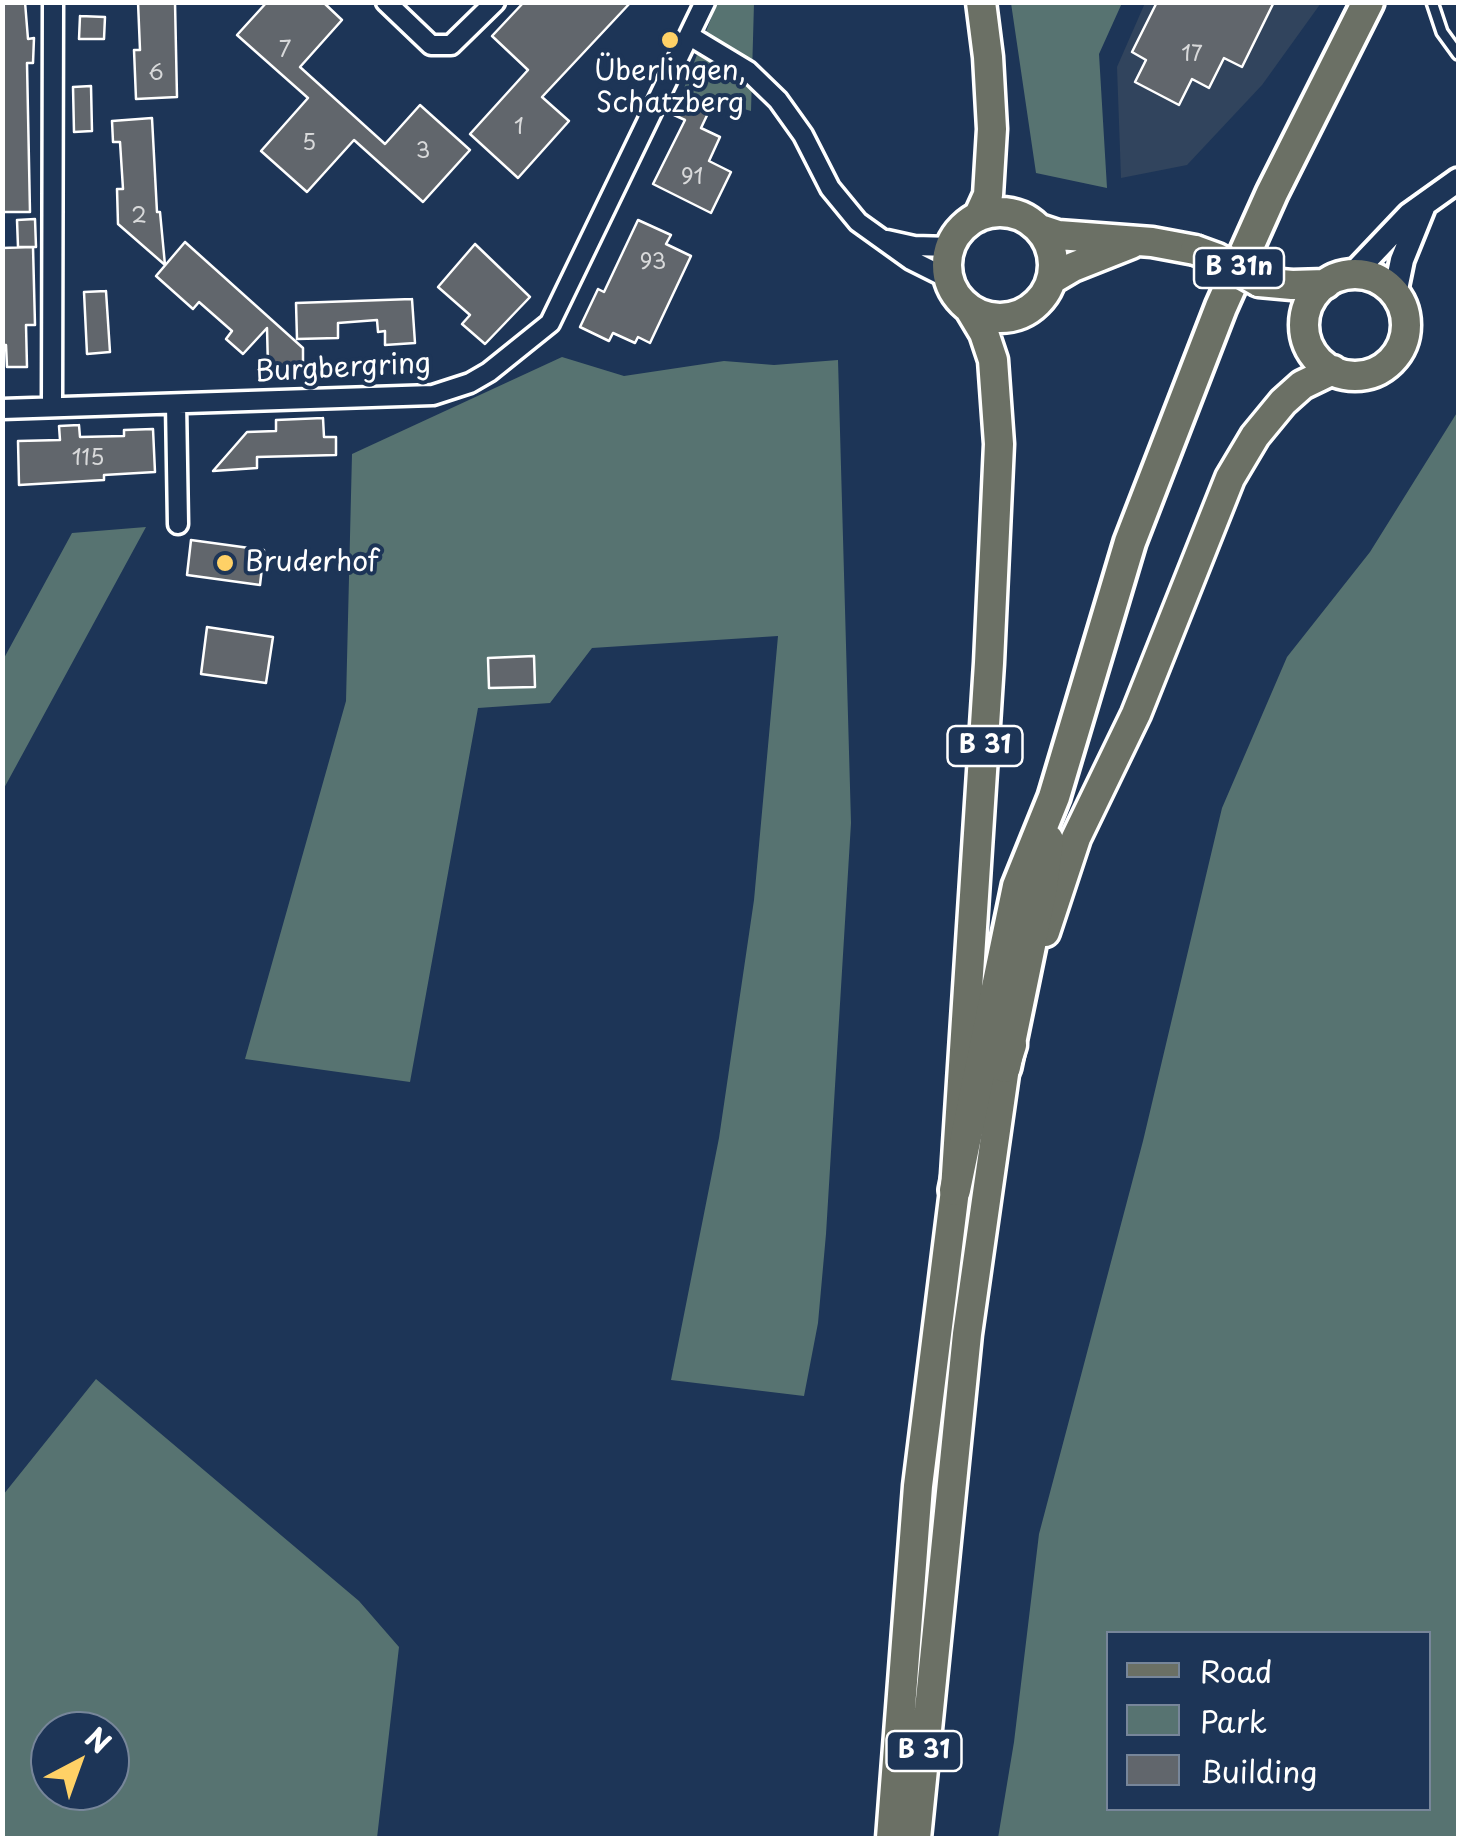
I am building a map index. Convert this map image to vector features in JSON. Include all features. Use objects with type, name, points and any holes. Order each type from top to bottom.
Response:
[{"type":"highway","name":"B 31n","points":[[955,1190],[1018,886],[1054,798],[1098,638],[1173,426],[1272,194],[1368,2]]},
{"type":"highway","name":"B 31n","points":[[1005,1067],[1042,886],[1054,798]]},
{"type":"main road","points":[[978,217],[988,195],[992,129],[981,2]]},
{"type":"main road","points":[[969,308],[992,318],[1017,316],[1038,302],[1051,280],[1052,254],[1002,178],[992,129]]},
{"type":"main road","points":[[949,279],[951,247],[962,229],[978,217],[1004,212],[1058,235],[1195,250],[1259,282],[1305,329],[1313,353],[1332,370]]},
{"type":"main road","points":[[1051,280],[1137,241]]},
{"type":"main road","points":[[1259,282],[1292,286],[1326,284],[1353,274],[1377,279],[1395,294]]},
{"type":"main road","name":"B 31","points":[[891,1838],[918,1486],[955,1190],[983,781],[998,444],[993,360],[984,333],[949,279]]},
{"type":"main road","points":[[1305,329],[1310,304],[1326,284]]},
{"type":"main road","name":"B 31","points":[[916,1838],[965,1354],[1005,1067],[1051,908],[1076,838],[1136,714],[1224,491],[1255,436],[1302,385],[1332,370],[1344,375],[1369,374],[1390,362],[1406,329],[1406,317],[1395,294]]},
{"type":"street","points":[[52,406],[53,2]]},
{"type":"street","points":[[386,2],[430,46],[451,46],[495,2]]},
{"type":"street","name":"Burgbergring","points":[[2,409],[433,395],[470,383],[512,356],[550,323],[705,2]]},
{"type":"street","points":[[690,36],[748,70],[778,100],[830,188],[858,222],[911,260],[949,279]]},
{"type":"street","points":[[1353,274],[1394,229],[1458,180]]},
{"type":"street","points":[[1395,294],[1402,260],[1424,203]]},
{"type":"street","points":[[876,238],[914,246],[951,247]]},
{"type":"street","points":[[176,404],[178,524]]},
{"type":"lane","points":[[1432,2],[1442,32],[1458,54]]},
{"type":"shaded area","points":[[1145,3],[1321,3],[1262,85],[1187,165],[1121,178],[1117,67]]},
{"type":"green space","points":[[717,3],[754,3],[751,111],[683,91]]},
{"type":"green space","points":[[1011,3],[1122,3],[1099,54],[1107,188],[1036,173]]},
{"type":"green space","points":[[562,357],[624,376],[724,361],[774,365],[838,360],[851,823],[826,1234],[818,1323],[804,1396],[671,1380],[719,1138],[754,900],[778,636],[592,648],[550,703],[478,708],[410,1082],[245,1059],[346,701],[352,454]]},
{"type":"green space","points":[[1458,411],[1458,1838],[998,1838],[1014,1742],[1039,1534],[1143,1141],[1222,808],[1287,657],[1370,552]]},
{"type":"green space","points":[[146,527],[3,790],[3,660],[72,533]]},
{"type":"green space","points":[[96,1379],[359,1601],[399,1647],[377,1838],[3,1838],[3,1495]]},
{"type":"building","points":[[2,2],[25,2],[28,39],[34,38],[33,63],[27,63],[30,212],[2,212]]},
{"type":"building","points":[[138,2],[175,2],[177,97],[136,99],[134,50],[140,50]]},
{"type":"building","points":[[267,2],[323,2],[342,20],[300,67],[385,144],[420,105],[470,150],[423,202],[354,140],[307,192],[261,151],[308,98],[237,35]]},
{"type":"building","points":[[524,2],[631,2],[542,97],[569,121],[518,178],[470,134],[528,70],[492,36]]},
{"type":"building","points":[[1157,2],[1274,2],[1242,67],[1224,58],[1209,88],[1192,79],[1179,105],[1135,82],[1146,60],[1132,52]]},
{"type":"building","points":[[80,16],[105,17],[104,39],[79,39]]},
{"type":"building","points":[[91,86],[92,131],[74,132],[73,87]]},
{"type":"building","points":[[682,97],[710,109],[701,128],[720,137],[709,161],[731,172],[711,213],[653,184],[685,120],[674,115]]},
{"type":"building","points":[[152,118],[157,212],[165,265],[118,224],[117,189],[123,189],[120,142],[113,142],[112,121]]},
{"type":"building","points":[[35,219],[36,247],[18,247],[17,220]]},
{"type":"building","points":[[638,220],[671,235],[666,244],[691,256],[650,343],[638,337],[635,343],[613,333],[609,341],[580,327],[598,289],[604,292]]},
{"type":"building","points":[[185,242],[303,348],[303,366],[268,368],[267,328],[243,354],[226,339],[232,331],[199,302],[193,309],[156,276]]},
{"type":"building","points":[[475,244],[530,297],[485,344],[462,324],[470,315],[438,287]]},
{"type":"building","points":[[33,247],[35,325],[26,325],[27,367],[7,367],[6,345],[2,345],[2,248]]},
{"type":"building","points":[[106,291],[110,352],[87,354],[84,292]]},
{"type":"building","points":[[412,299],[415,343],[385,345],[385,331],[378,332],[377,320],[338,323],[338,338],[297,339],[296,303]]},
{"type":"building","points":[[323,418],[324,437],[336,437],[336,455],[257,457],[257,468],[213,471],[247,432],[276,431],[276,420]]},
{"type":"building","points":[[79,425],[80,437],[124,436],[124,430],[153,429],[155,472],[104,475],[104,480],[19,485],[18,441],[60,440],[59,426]]},
{"type":"building","name":"Bruderhof","points":[[191,540],[264,550],[260,585],[187,575]]},
{"type":"building","points":[[207,627],[273,637],[266,683],[201,674]]},
{"type":"building","points":[[534,656],[535,687],[489,688],[488,658]]},
{"type":"place","name":"Überlingen, Schatzberg","points":[[670,40]]},
{"type":"place","name":"Bruderhof","points":[[225,563]]}]
